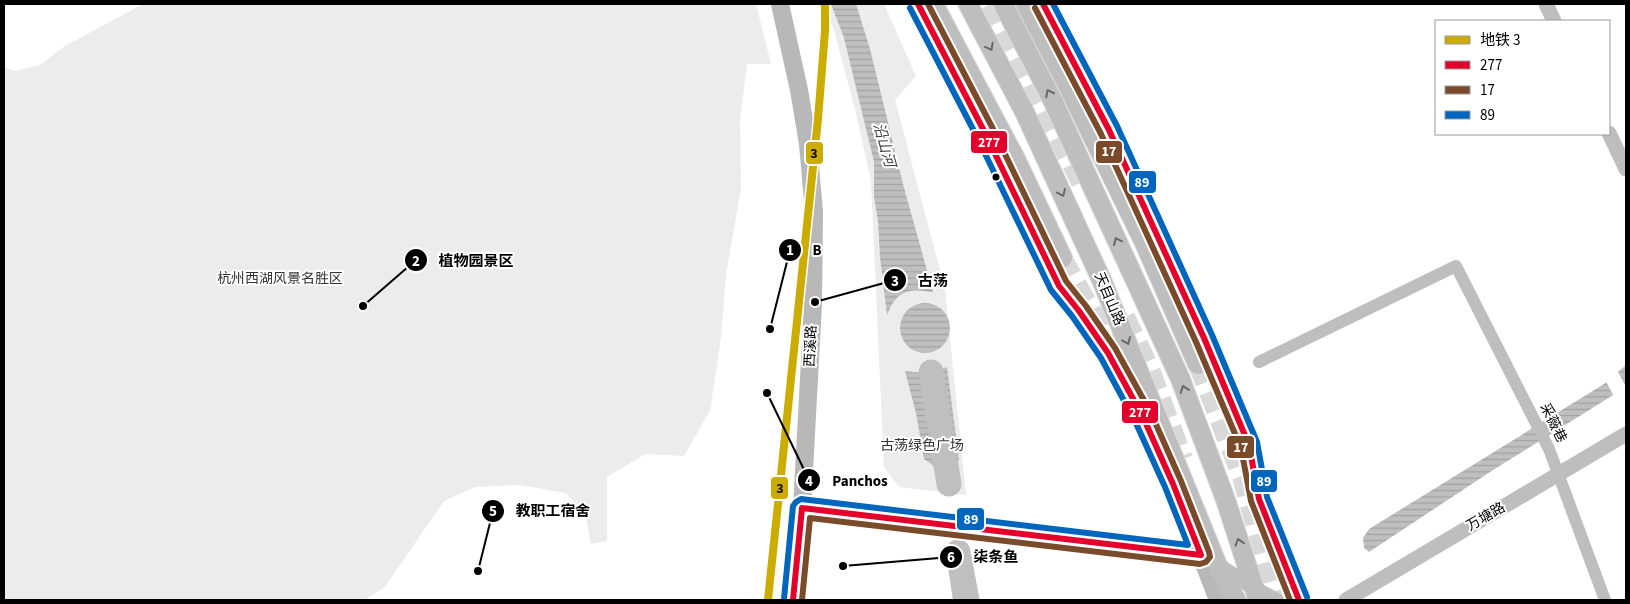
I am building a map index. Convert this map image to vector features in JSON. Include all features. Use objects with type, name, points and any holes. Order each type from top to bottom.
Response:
[{"type":"highway","points":[[933,4],[1016,161],[1062,258]]},
{"type":"highway","points":[[1026,4],[1070,89],[1141,235],[1198,364]]},
{"type":"main road","name":"西溪路","points":[[780,4],[789,40],[808,144],[814,212],[813,304],[802,508],[793,600]]},
{"type":"main road","name":"天目山路","points":[[918,4],[984,131],[1059,286],[1108,353],[1143,417],[1173,484],[1218,600]]},
{"type":"main road","name":"天目山路","points":[[968,4],[1025,113],[1102,282],[1217,564],[1236,600]]},
{"type":"main road","points":[[1002,4],[1052,99],[1180,378],[1226,501],[1256,594]]},
{"type":"main road","points":[[1043,4],[1108,130],[1204,338],[1249,445],[1259,499],[1298,600]]},
{"type":"street","points":[[1546,4],[1554,20]]},
{"type":"street","points":[[1610,135],[1626,169]]},
{"type":"street","name":"采薇巷","points":[[1258,362],[1456,266],[1545,441],[1606,600]]},
{"type":"street","name":"万塘路","points":[[1346,600],[1626,434]]},
{"type":"street","points":[[802,508],[926,521],[968,528],[1201,555],[1217,564],[1256,594],[1276,600]]},
{"type":"green space","name":"杭州西湖风景名胜区","points":[[143,4],[756,4],[771,64],[747,64],[740,121],[741,188],[726,275],[721,338],[710,410],[684,456],[645,454],[607,477],[607,541],[591,544],[585,513],[566,493],[519,485],[475,487],[444,501],[384,588],[364,600],[4,600],[4,67],[14,71],[40,65],[65,46]]},
{"type":"green space","name":"古荡绿色广场","points":[[822,4],[884,4],[916,76],[895,100],[945,289],[966,495],[899,487],[884,467],[871,181],[855,109],[833,27]]},
{"type":"water","points":[[831,4],[856,4],[870,49],[903,184],[933,292],[917,290],[904,293],[895,300],[887,315],[874,197],[874,162],[844,38]]},
{"type":"water","points":[[920,303],[930,303],[943,310],[950,323],[950,333],[943,346],[930,353],[920,353],[911,349],[904,342],[900,333],[900,323],[904,314],[911,307]]},
{"type":"water","points":[[1626,365],[1626,387],[1493,470],[1369,552],[1364,548],[1363,538],[1369,529],[1604,384]]},
{"type":"water","points":[[947,367],[959,460],[947,475],[924,459],[916,413],[905,371],[937,371]]},
{"type":"water","points":[[959,558],[970,566],[977,600],[953,600],[948,566]]},
{"type":"pier","points":[[1617,370],[1626,390],[1615,398],[1605,380]]},
{"type":"waterway","name":"沿山河","points":[[931,372],[949,484]]},
{"type":"waterway","name":"沿山河","points":[[958,552],[967,600]]},
{"type":"tunnel","points":[[990,4],[1082,184]]},
{"type":"tunnel","points":[[1062,258],[1111,346]]},
{"type":"tunnel","points":[[1125,317],[1149,367],[1183,459]]},
{"type":"tunnel","points":[[1198,364],[1242,477],[1277,600]]},
{"type":"metro line","name":"3","points":[[768,600],[818,119],[825,31],[825,4]]},
{"type":"transit line","name":"277","points":[[918,4],[984,131],[1059,286],[1108,353],[1143,417],[1173,484],[1201,555]]},
{"type":"transit line","name":"17","points":[[802,600],[810,518],[1200,564],[1206,562],[1210,557],[1181,481],[1151,413],[1115,348],[1066,281],[992,127],[928,4]]},
{"type":"transit line","name":"277","points":[[1043,4],[1109,130],[1204,338],[1249,445],[1259,499],[1299,600]]},
{"type":"transit line","name":"89","points":[[1053,4],[1117,126],[1212,335],[1257,442],[1267,497],[1307,597]]},
{"type":"transit line","name":"89","points":[[784,599],[793,506],[801,499],[1188,545],[1165,487],[1135,421],[1101,358],[1072,316],[1051,290],[976,135],[910,8]]},
{"type":"transit line","name":"17","points":[[1035,8],[1101,134],[1196,342],[1241,448],[1251,501],[1290,600]]},
{"type":"transit line","name":"277","points":[[802,508],[1201,555]]},
{"type":"transit line","name":"277","points":[[793,600],[802,508]]},
{"type":"place","name":"古荡","points":[[815,302]]},
{"type":"place","name":"植物园景区","points":[[363,306]]},
{"type":"place","name":"B","points":[[770,329]]},
{"type":"place","name":"Panchos","points":[[767,393]]},
{"type":"place","name":"柒条鱼","points":[[843,566]]},
{"type":"place","name":"教职工宿舍","points":[[478,571]]}]
